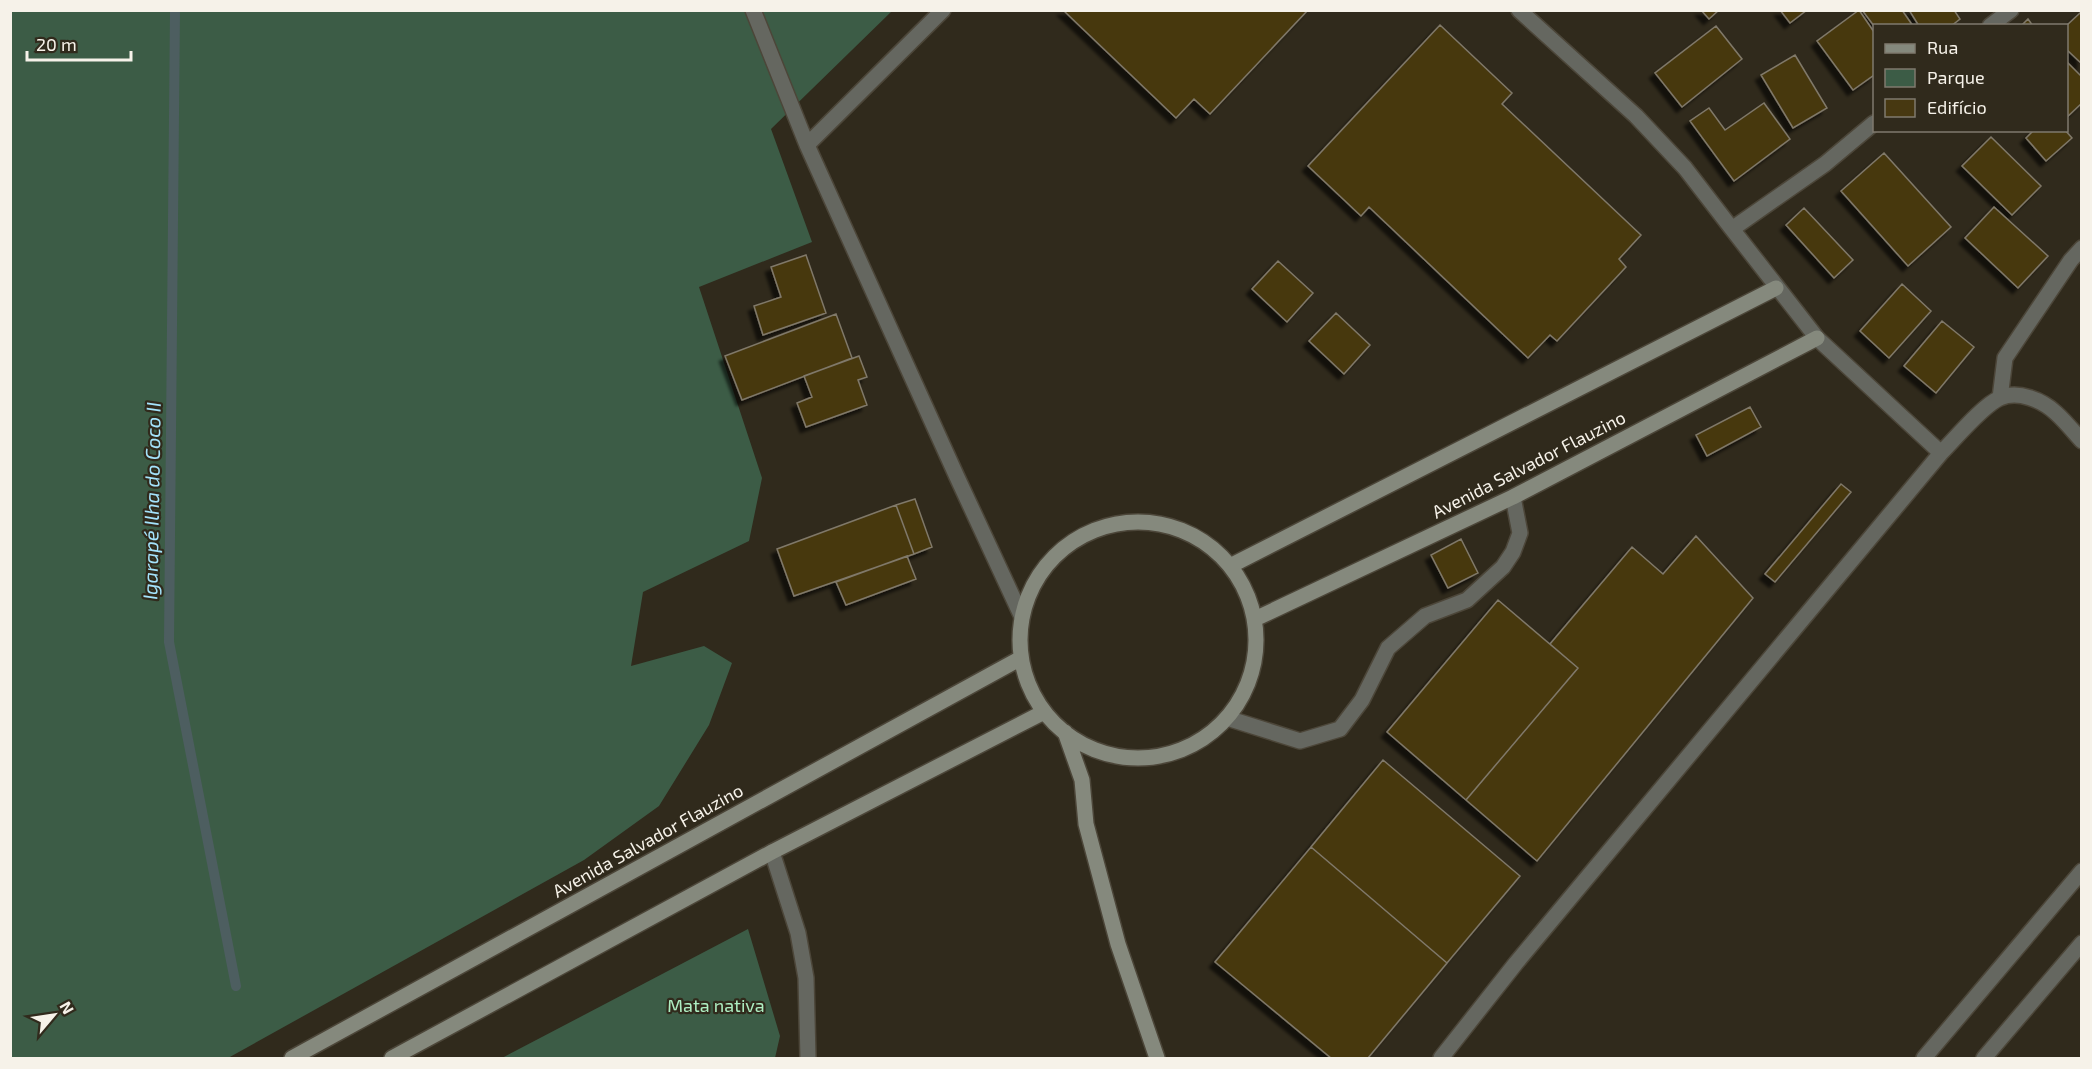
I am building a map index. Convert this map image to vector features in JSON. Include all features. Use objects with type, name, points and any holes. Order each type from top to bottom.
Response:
[{"type":"street","points":[[753,10],[807,145],[1022,617]]},
{"type":"street","points":[[807,145],[943,10]]},
{"type":"street","points":[[1519,10],[1636,116],[1685,168],[1816,338],[1941,453]]},
{"type":"street","points":[[1993,24],[2011,10]]},
{"type":"street","points":[[1732,229],[1825,164],[1873,125]]},
{"type":"street","points":[[2000,398],[2005,358],[2071,260],[2082,248]]},
{"type":"street","points":[[1230,566],[1776,288]]},
{"type":"street","name":"Avenida Salvador Flauzino","points":[[1255,619],[1513,497],[1816,338]]},
{"type":"street","points":[[1441,1059],[1516,963],[1941,453],[1985,408],[2000,398],[2017,394],[2037,399],[2055,411],[2082,441]]},
{"type":"street","points":[[1227,718],[1300,741],[1340,729],[1362,700],[1388,648],[1425,616],[1467,600],[1503,567],[1513,552],[1520,533],[1513,497]]},
{"type":"street","points":[[1142,521],[1175,528],[1205,543],[1230,566],[1241,582],[1255,619],[1255,655],[1246,689],[1227,718],[1200,741],[1167,755],[1131,758],[1096,751],[1065,732],[1044,712],[1029,686],[1021,658],[1022,617],[1033,585],[1052,558],[1078,537],[1109,525],[1142,521]]},
{"type":"street","name":"Avenida Salvador Flauzino","points":[[292,1059],[1021,658]]},
{"type":"street","points":[[392,1059],[772,852],[1044,712]]},
{"type":"street","points":[[1065,732],[1082,780],[1086,824],[1118,944],[1157,1059]]},
{"type":"street","points":[[772,852],[790,906],[806,978],[808,1059]]},
{"type":"street","points":[[1924,1059],[2082,871]]},
{"type":"street","points":[[1984,1059],[2082,942]]},
{"type":"green space","points":[[10,11],[892,11],[771,129],[812,242],[699,287],[762,478],[749,541],[643,592],[631,666],[704,646],[732,663],[709,725],[659,806],[584,860],[228,1058],[11,1058]]},
{"type":"green space","name":"Mata nativa","points":[[748,929],[780,1036],[775,1058],[502,1058]]},
{"type":"building","points":[[1063,10],[1308,10],[1210,114],[1194,99],[1176,118]]},
{"type":"building","points":[[1701,10],[1719,10],[1709,19]]},
{"type":"building","points":[[1780,10],[1807,10],[1790,23]]},
{"type":"building","points":[[1859,10],[1873,31],[1873,76],[1853,90],[1817,41]]},
{"type":"building","points":[[1862,10],[1902,10],[1912,24],[1873,24]]},
{"type":"building","points":[[1909,10],[1954,10],[1960,19],[1954,24],[1918,24]]},
{"type":"building","points":[[2080,13],[2082,15],[2082,64],[2068,51],[2068,24]]},
{"type":"building","points":[[1440,25],[1512,93],[1502,104],[1641,235],[1619,259],[1626,267],[1557,341],[1550,335],[1528,358],[1369,207],[1361,216],[1308,166]]},
{"type":"building","points":[[1716,26],[1742,59],[1682,107],[1655,73]]},
{"type":"building","points":[[1795,55],[1827,108],[1793,128],[1761,75]]},
{"type":"building","points":[[2068,63],[2082,77],[2082,103],[2068,116]]},
{"type":"building","points":[[1764,103],[1790,139],[1734,181],[1690,121],[1709,108],[1725,130]]},
{"type":"building","points":[[2032,132],[2067,132],[2072,138],[2046,161],[2026,138]]},
{"type":"building","points":[[1991,137],[2041,186],[2012,215],[1962,166]]},
{"type":"building","points":[[1884,153],[1951,227],[1908,266],[1841,191]]},
{"type":"building","points":[[1994,207],[2048,256],[2018,288],[1965,238]]},
{"type":"building","points":[[1804,208],[1853,260],[1834,278],[1786,225]]},
{"type":"building","points":[[806,255],[826,313],[763,335],[754,306],[781,297],[771,267]]},
{"type":"building","points":[[1278,261],[1313,293],[1287,322],[1252,289]]},
{"type":"building","points":[[1902,284],[1931,311],[1889,358],[1860,331]]},
{"type":"building","points":[[1336,313],[1370,345],[1344,374],[1309,341]]},
{"type":"building","points":[[836,314],[852,358],[742,400],[725,356]]},
{"type":"building","points":[[1942,321],[1974,347],[1936,393],[1904,366]]},
{"type":"building","points":[[859,356],[867,377],[858,380],[867,405],[806,427],[797,403],[812,397],[804,376]]},
{"type":"building","points":[[1750,407],[1761,427],[1707,456],[1696,435]]},
{"type":"building","points":[[1841,484],[1851,492],[1775,582],[1765,574]]},
{"type":"building","points":[[915,499],[932,547],[914,554],[896,505]]},
{"type":"building","points":[[896,505],[914,554],[794,596],[777,549]]},
{"type":"building","points":[[1696,536],[1753,598],[1537,861],[1466,800],[1578,668],[1550,644],[1632,547],[1663,574]]},
{"type":"building","points":[[1461,539],[1478,573],[1448,588],[1431,555]]},
{"type":"building","points":[[907,556],[916,579],[846,605],[836,582]]},
{"type":"building","points":[[1498,600],[1578,668],[1466,800],[1387,732]]},
{"type":"building","points":[[1383,760],[1520,876],[1447,963],[1311,847]]},
{"type":"building","points":[[1311,847],[1447,963],[1368,1058],[1331,1058],[1215,962]]},
{"type":"waterway","name":"Igarapé Ilha do Coco II","points":[[175,10],[169,642],[236,986]]}]
